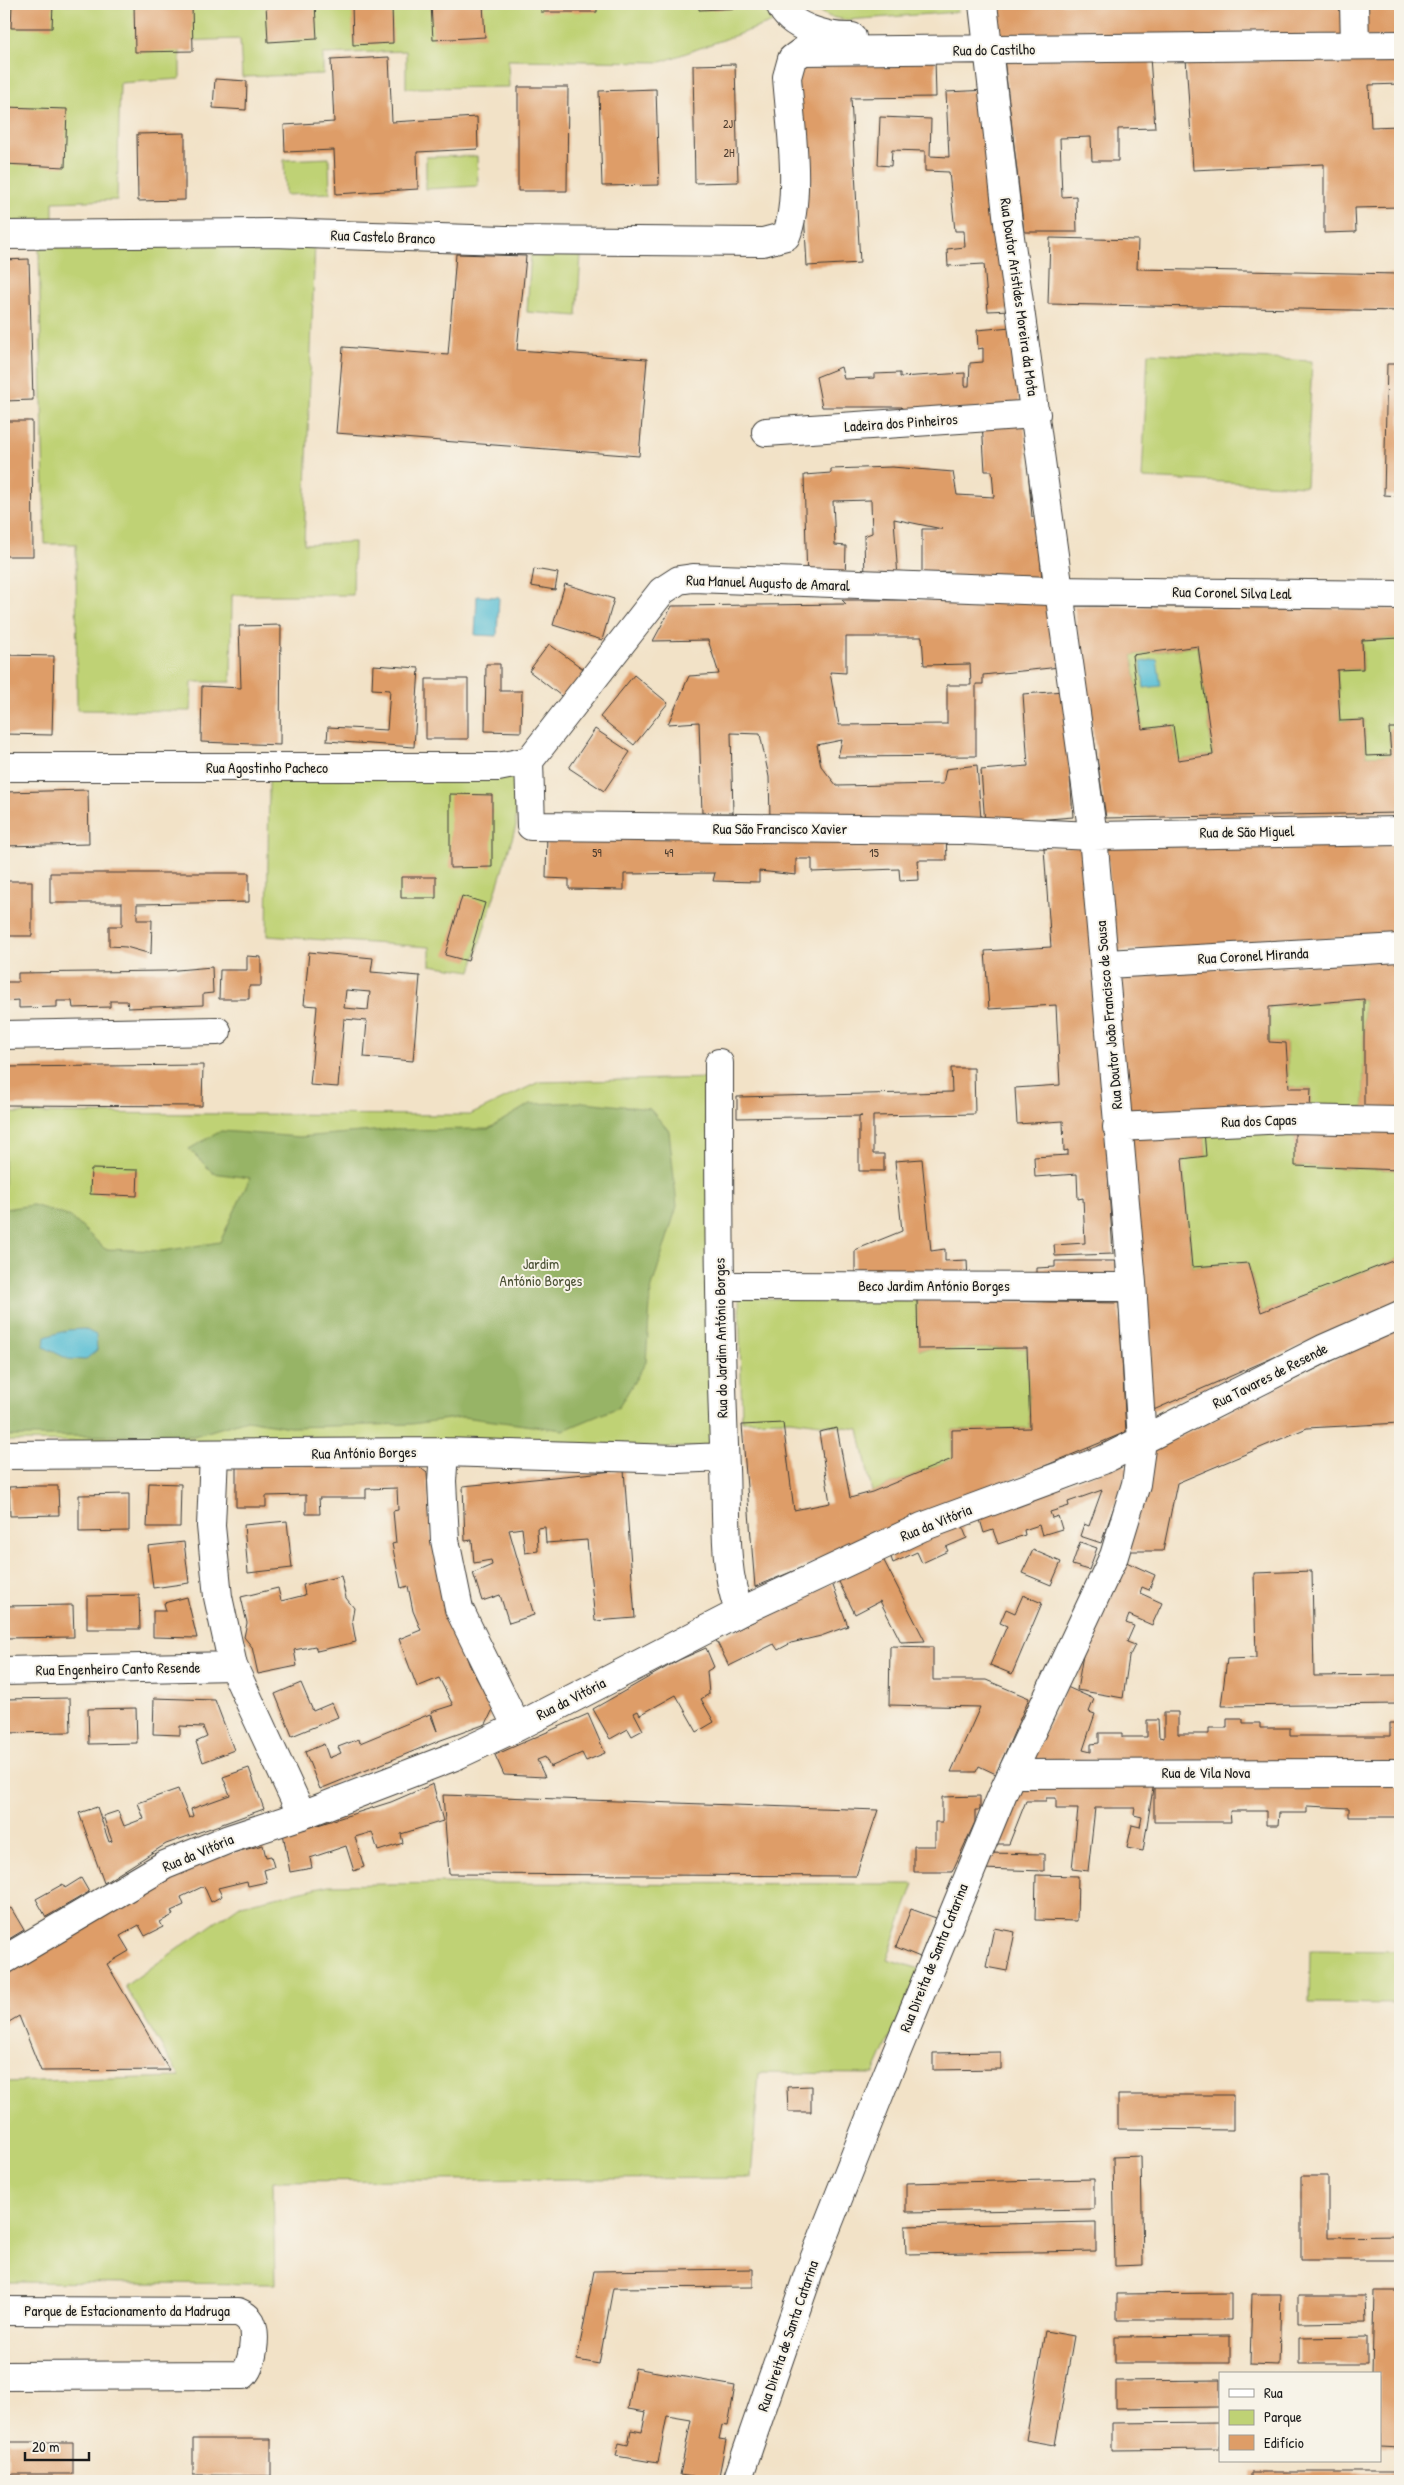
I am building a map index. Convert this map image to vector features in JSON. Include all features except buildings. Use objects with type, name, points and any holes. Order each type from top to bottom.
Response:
[{"type":"street","points":[[780,4],[782,10],[800,25],[821,34],[842,38],[989,43]]},
{"type":"street","name":"Rua Doutor Aristides Moreira da Mota","points":[[984,4],[1008,223],[1060,591]]},
{"type":"street","points":[[1354,4],[1355,45]]},
{"type":"street","name":"Rua do Castilho","points":[[763,242],[786,236],[793,220],[794,195],[787,77],[792,59],[804,51],[989,43],[1400,45]]},
{"type":"street","name":"Rua Castelo Branco","points":[[4,235],[272,233],[506,240],[763,242]]},
{"type":"street","name":"Ladeira dos Pinheiros","points":[[766,432],[1036,414]]},
{"type":"street","name":"Rua Manuel Augusto de Amaral","points":[[529,762],[662,591],[679,580],[693,578],[1060,591]]},
{"type":"street","name":"Rua Coronel Silva Leal","points":[[1060,591],[1400,595]]},
{"type":"street","name":"Rua Doutor João Francisco de Sousa","points":[[1060,591],[1093,836],[1106,964],[1117,1127],[1132,1283],[1142,1441]]},
{"type":"street","name":"Rua Agostinho Pacheco","points":[[4,766],[489,767],[529,762]]},
{"type":"street","name":"Rua São Francisco Xavier","points":[[529,762],[531,826],[962,830],[1093,836]]},
{"type":"street","name":"Rua de São Miguel","points":[[1093,836],[1400,830]]},
{"type":"street","name":"Rua Coronel Miranda","points":[[1106,964],[1400,948]]},
{"type":"street","points":[[4,1035],[217,1031]]},
{"type":"street","name":"Rua do Jardim António Borges","points":[[719,1062],[720,1312],[724,1457],[730,1579],[740,1612]]},
{"type":"street","name":"Rua dos Capas","points":[[1117,1127],[1288,1119],[1400,1121]]},
{"type":"street","name":"Beco Jardim António Borges","points":[[736,1286],[1122,1288],[1132,1283]]},
{"type":"street","name":"Rua Tavares de Resende","points":[[1142,1441],[1325,1348],[1400,1315]]},
{"type":"street","name":"Rua da Vitória","points":[[4,1960],[165,1865],[229,1839],[302,1815],[455,1756],[517,1727],[740,1612],[922,1526],[1103,1460],[1142,1441]]},
{"type":"street","name":"Rua Direita de Santa Catarina","points":[[737,2481],[809,2272],[887,2074],[1012,1774],[1114,1556],[1136,1484],[1142,1441]]},
{"type":"street","points":[[444,1452],[442,1481],[444,1540],[459,1609],[517,1727]]},
{"type":"street","name":"Rua António Borges","points":[[4,1455],[444,1452],[677,1459],[724,1457]]},
{"type":"street","points":[[214,1454],[212,1535],[218,1597],[233,1666],[302,1815]]},
{"type":"street","name":"Rua Engenheiro Canto Resende","points":[[4,1671],[233,1666]]},
{"type":"street","name":"Rua de Vila Nova","points":[[1012,1774],[1400,1773]]},
{"type":"street","name":"Parque de Estacionamento da Madruga","points":[[4,2310],[238,2312],[250,2320],[253,2328],[252,2364],[243,2375],[4,2376]]},
{"type":"green space","points":[[4,4],[765,4],[773,22],[661,62],[508,60],[509,87],[406,88],[406,51],[323,54],[323,74],[242,77],[240,39],[180,41],[180,79],[120,83],[117,200],[53,202],[53,221],[4,222]]},
{"type":"green space","points":[[804,4],[957,4],[958,12],[847,20],[830,17]]},
{"type":"green space","points":[[477,156],[478,186],[426,189],[426,157]]},
{"type":"green space","points":[[329,158],[330,193],[285,195],[284,160]]},
{"type":"green space","points":[[315,241],[304,544],[354,542],[353,595],[232,595],[231,682],[192,682],[191,711],[77,710],[76,544],[45,544],[39,248]]},
{"type":"green space","points":[[531,252],[581,255],[577,316],[527,312]]},
{"type":"green space","points":[[1148,353],[1312,361],[1306,486],[1142,478]]},
{"type":"green space","points":[[1400,638],[1400,728],[1389,729],[1391,755],[1366,756],[1364,720],[1340,721],[1337,670],[1363,669],[1362,640]]},
{"type":"green space","points":[[1198,646],[1213,755],[1178,760],[1173,725],[1142,729],[1132,655]]},
{"type":"green space","points":[[515,776],[516,826],[471,971],[430,965],[430,947],[267,936],[269,779]]},
{"type":"green space","points":[[1364,999],[1364,1108],[1310,1110],[1311,1088],[1289,1088],[1286,1043],[1269,1042],[1269,1007]]},
{"type":"green space","name":"Jardim António Borges","points":[[713,1078],[716,1448],[4,1441],[4,1113],[470,1115],[539,1082]]},
{"type":"green space","name":"Jardim António Borges","points":[[584,1102],[650,1109],[669,1131],[677,1206],[651,1290],[646,1362],[619,1407],[564,1430],[463,1417],[412,1424],[290,1427],[247,1420],[194,1436],[4,1436],[4,1209],[33,1205],[71,1217],[105,1249],[163,1251],[220,1242],[250,1178],[213,1173],[189,1149],[221,1131],[300,1137],[385,1130],[488,1129],[530,1104]]},
{"type":"green space","points":[[1295,1129],[1296,1166],[1400,1170],[1400,1258],[1261,1312],[1248,1263],[1192,1267],[1182,1159],[1206,1156],[1204,1131]]},
{"type":"green space","points":[[739,1298],[917,1300],[919,1349],[1027,1348],[1030,1428],[952,1430],[952,1459],[872,1492],[859,1429],[790,1420],[742,1421]]},
{"type":"green space","points":[[448,1883],[914,1884],[887,1959],[920,1969],[874,2074],[759,2073],[751,2178],[273,2181],[275,2284],[4,2282],[4,2082],[180,2077],[125,1986],[240,1905],[329,1885]]},
{"type":"green space","points":[[1310,1950],[1400,1951],[1400,2004],[1309,2003]]},
{"type":"water","points":[[477,596],[499,597],[497,636],[475,635]]},
{"type":"water","points":[[1157,659],[1161,686],[1144,688],[1141,662]]},
{"type":"water","points":[[84,1329],[96,1335],[97,1350],[85,1360],[68,1359],[44,1347],[45,1337],[68,1330]]}]
